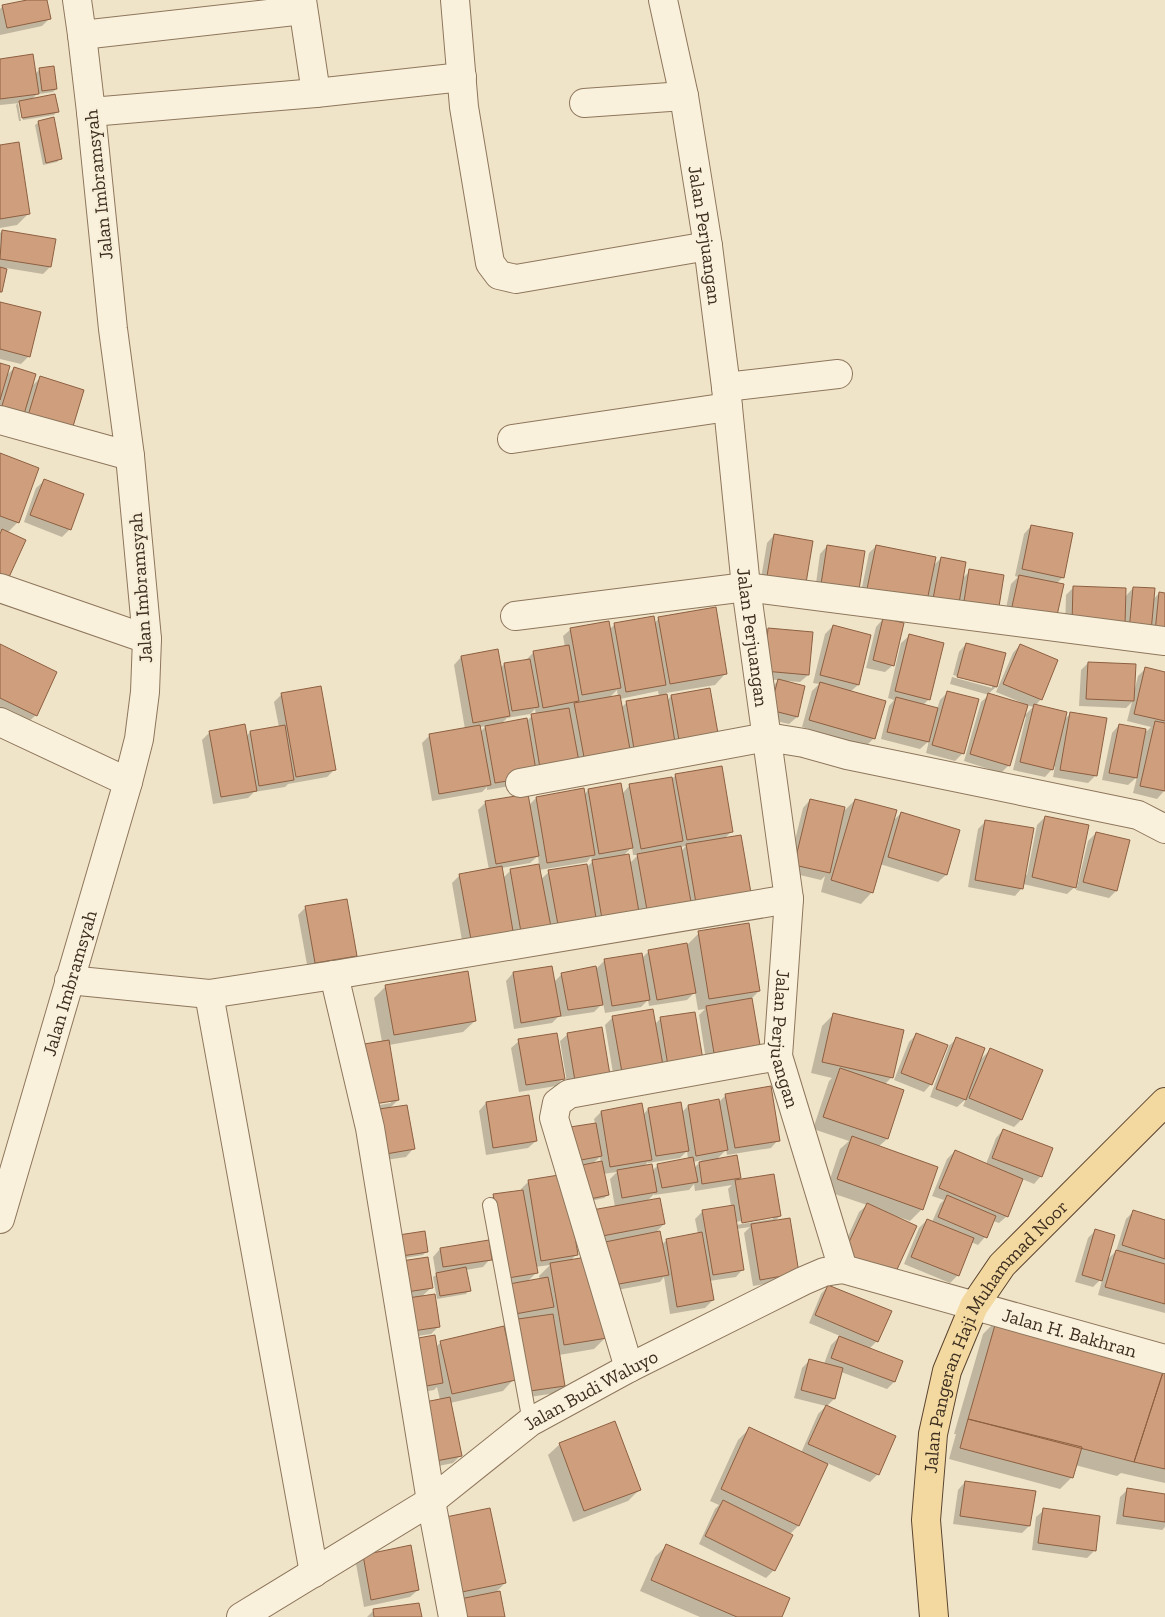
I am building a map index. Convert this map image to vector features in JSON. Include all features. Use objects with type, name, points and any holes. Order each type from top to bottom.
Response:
[{"type":"main road","name":"Jalan Pangeran Haji Muhammad Noor","points":[[934,1617],[926,1520],[933,1434],[947,1371],[974,1306],[1002,1265],[1165,1102]]},
{"type":"street","name":"Jalan Imbramsyah","points":[[0,1219],[128,782],[139,738],[145,692],[147,639],[130,456],[113,329],[91,112],[77,0]]},
{"type":"street","points":[[455,0],[464,107],[490,263],[499,275],[516,279],[708,246]]},
{"type":"street","name":"Jalan Perjuangan","points":[[663,0],[684,96],[708,246],[727,397],[746,587],[789,900],[778,1056],[843,1269]]},
{"type":"street","points":[[82,35],[302,5],[316,93]]},
{"type":"street","points":[[91,112],[316,93],[462,78]]},
{"type":"street","points":[[584,103],[684,96]]},
{"type":"street","points":[[512,439],[838,374]]},
{"type":"street","points":[[0,420],[130,456]]},
{"type":"street","points":[[514,616],[746,587],[1165,641]]},
{"type":"street","points":[[0,588],[147,639]]},
{"type":"street","points":[[0,722],[128,782]]},
{"type":"street","points":[[520,783],[767,737],[804,742],[847,755],[1138,816],[1165,829]]},
{"type":"street","points":[[69,980],[210,994],[334,976],[789,900]]},
{"type":"street","points":[[334,976],[370,1128],[431,1501],[453,1617]]},
{"type":"street","points":[[210,994],[314,1573]]},
{"type":"street","points":[[629,1368],[554,1118],[557,1103],[569,1094],[778,1056]]},
{"type":"street","name":"Jalan Budi Waluyo","points":[[241,1617],[431,1501],[530,1422],[629,1368],[824,1272],[843,1269],[974,1306]]},
{"type":"street","name":"Jalan H. Bakhran","points":[[974,1306],[1165,1358]]},
{"type":"lane","points":[[490,1205],[530,1422]]},
{"type":"building","points":[[27,0],[47,0],[51,19],[7,28],[2,5]]},
{"type":"building","points":[[33,54],[39,94],[0,99],[0,59]]},
{"type":"building","points":[[54,66],[57,89],[42,91],[39,68]]},
{"type":"building","points":[[55,94],[59,112],[22,118],[19,101]]},
{"type":"building","points":[[54,117],[62,159],[46,163],[38,121]]},
{"type":"building","points":[[19,142],[30,214],[0,219],[0,145]]},
{"type":"building","points":[[2,230],[56,239],[51,267],[0,259]]},
{"type":"building","points":[[0,267],[7,269],[2,292],[0,292]]},
{"type":"building","points":[[0,302],[41,312],[30,357],[0,349]]},
{"type":"building","points":[[0,363],[10,366],[0,400]]},
{"type":"building","points":[[14,367],[36,374],[22,421],[0,412]]},
{"type":"building","points":[[40,376],[84,390],[71,433],[27,419]]},
{"type":"building","points":[[0,453],[39,468],[19,523],[0,516]]},
{"type":"building","points":[[44,479],[84,494],[71,530],[30,515]]},
{"type":"building","points":[[1031,525],[1073,533],[1064,578],[1022,569]]},
{"type":"building","points":[[2,529],[26,540],[4,588],[0,587],[0,534]]},
{"type":"building","points":[[774,534],[813,541],[805,589],[766,582]]},
{"type":"building","points":[[827,545],[865,551],[858,596],[820,591]]},
{"type":"building","points":[[876,545],[936,557],[927,601],[867,589]]},
{"type":"building","points":[[941,557],[966,562],[958,609],[932,604]]},
{"type":"building","points":[[969,569],[1004,575],[998,613],[963,608]]},
{"type":"building","points":[[1019,575],[1064,584],[1056,620],[1011,611]]},
{"type":"building","points":[[1073,586],[1126,588],[1125,625],[1072,623]]},
{"type":"building","points":[[1133,587],[1155,588],[1151,632],[1129,631]]},
{"type":"building","points":[[1159,592],[1165,593],[1165,633],[1155,632]]},
{"type":"building","points":[[716,607],[727,674],[670,684],[658,617]]},
{"type":"building","points":[[654,616],[666,685],[626,692],[614,623]]},
{"type":"building","points":[[883,618],[904,623],[894,666],[873,660]]},
{"type":"building","points":[[609,621],[621,688],[582,695],[570,628]]},
{"type":"building","points":[[833,625],[871,635],[859,685],[820,675]]},
{"type":"building","points":[[768,628],[813,632],[809,675],[764,671]]},
{"type":"building","points":[[909,634],[944,643],[930,700],[895,691]]},
{"type":"building","points":[[966,643],[1006,653],[997,687],[957,677]]},
{"type":"building","points":[[0,644],[57,672],[37,716],[0,698]]},
{"type":"building","points":[[1020,644],[1058,660],[1042,700],[1003,684]]},
{"type":"building","points":[[569,645],[579,701],[543,708],[533,651]]},
{"type":"building","points":[[498,649],[510,716],[473,723],[461,656]]},
{"type":"building","points":[[530,659],[539,707],[512,711],[504,663]]},
{"type":"building","points":[[1088,662],[1136,664],[1134,701],[1086,699]]},
{"type":"building","points":[[1145,667],[1165,672],[1165,721],[1134,714]]},
{"type":"building","points":[[778,679],[805,686],[798,717],[770,710]]},
{"type":"building","points":[[820,682],[886,701],[875,739],[809,720]]},
{"type":"building","points":[[321,686],[336,770],[296,777],[281,693]]},
{"type":"building","points":[[710,688],[719,739],[680,746],[671,695]]},
{"type":"building","points":[[947,691],[979,699],[964,754],[932,745]]},
{"type":"building","points":[[988,693],[1028,705],[1010,766],[970,754]]},
{"type":"building","points":[[667,694],[676,748],[635,755],[626,701]]},
{"type":"building","points":[[620,695],[632,760],[586,768],[574,703]]},
{"type":"building","points":[[896,697],[938,708],[929,742],[887,732]]},
{"type":"building","points":[[1034,704],[1067,712],[1053,770],[1020,762]]},
{"type":"building","points":[[569,708],[580,767],[541,774],[531,714]]},
{"type":"building","points":[[1070,712],[1107,718],[1097,776],[1060,770]]},
{"type":"building","points":[[527,718],[537,776],[495,783],[485,726]]},
{"type":"building","points":[[1155,721],[1165,723],[1165,791],[1140,786]]},
{"type":"building","points":[[245,724],[257,791],[221,797],[209,731]]},
{"type":"building","points":[[1119,724],[1146,729],[1137,778],[1109,773]]},
{"type":"building","points":[[285,725],[294,780],[259,786],[250,731]]},
{"type":"building","points":[[480,725],[491,785],[439,794],[429,734]]},
{"type":"building","points":[[722,766],[733,832],[687,840],[675,774]]},
{"type":"building","points":[[672,777],[683,841],[641,849],[629,784]]},
{"type":"building","points":[[621,783],[633,848],[599,854],[588,789]]},
{"type":"building","points":[[584,788],[595,855],[547,863],[536,797]]},
{"type":"building","points":[[528,794],[539,856],[496,864],[485,801]]},
{"type":"building","points":[[810,799],[845,807],[830,873],[794,865]]},
{"type":"building","points":[[855,799],[897,810],[873,893],[831,880]]},
{"type":"building","points":[[901,812],[960,830],[947,875],[888,857]]},
{"type":"building","points":[[1045,816],[1089,825],[1076,888],[1032,877]]},
{"type":"building","points":[[985,820],[1034,828],[1023,889],[975,880]]},
{"type":"building","points":[[1096,832],[1130,840],[1117,891],[1083,882]]},
{"type":"building","points":[[741,835],[751,893],[696,903],[686,844]]},
{"type":"building","points":[[681,846],[691,902],[647,910],[637,854]]},
{"type":"building","points":[[629,854],[639,912],[602,919],[592,860]]},
{"type":"building","points":[[539,864],[551,927],[521,932],[510,869]]},
{"type":"building","points":[[587,864],[596,918],[558,925],[548,870]]},
{"type":"building","points":[[502,866],[514,937],[472,945],[459,874]]},
{"type":"building","points":[[347,899],[357,956],[315,963],[305,906]]},
{"type":"building","points":[[749,923],[760,991],[709,999],[698,931]]},
{"type":"building","points":[[687,943],[696,993],[657,1000],[648,950]]},
{"type":"building","points":[[642,953],[650,1000],[612,1006],[604,959]]},
{"type":"building","points":[[552,966],[561,1016],[521,1023],[513,972]]},
{"type":"building","points":[[596,966],[603,1005],[568,1010],[561,973]]},
{"type":"building","points":[[468,971],[476,1021],[394,1035],[385,985]]},
{"type":"building","points":[[752,998],[760,1045],[714,1053],[706,1006]]},
{"type":"building","points":[[653,1009],[664,1071],[623,1078],[612,1016]]},
{"type":"building","points":[[695,1012],[703,1060],[668,1066],[660,1017]]},
{"type":"building","points":[[833,1013],[904,1030],[893,1078],[822,1062]]},
{"type":"building","points":[[602,1027],[611,1081],[576,1087],[567,1033]]},
{"type":"building","points":[[557,1033],[565,1079],[526,1085],[518,1039]]},
{"type":"building","points":[[916,1033],[948,1045],[932,1085],[901,1073]]},
{"type":"building","points":[[956,1037],[985,1048],[966,1100],[936,1089]]},
{"type":"building","points":[[389,1040],[399,1100],[368,1105],[358,1045]]},
{"type":"building","points":[[990,1048],[1043,1070],[1022,1120],[969,1098]]},
{"type":"building","points":[[840,1068],[904,1090],[888,1139],[823,1117]]},
{"type":"building","points":[[771,1086],[780,1141],[735,1148],[725,1094]]},
{"type":"building","points":[[529,1095],[537,1141],[493,1148],[486,1102]]},
{"type":"building","points":[[719,1099],[728,1150],[696,1156],[688,1105]]},
{"type":"building","points":[[681,1102],[689,1151],[656,1156],[648,1108]]},
{"type":"building","points":[[642,1103],[652,1160],[610,1167],[601,1111]]},
{"type":"building","points":[[407,1105],[415,1149],[380,1155],[372,1110]]},
{"type":"building","points":[[596,1123],[602,1156],[576,1161],[570,1127]]},
{"type":"building","points":[[1003,1129],[1053,1148],[1042,1177],[992,1158]]},
{"type":"building","points":[[852,1136],[938,1167],[923,1210],[837,1179]]},
{"type":"building","points":[[955,1150],[1023,1179],[1008,1217],[939,1188]]},
{"type":"building","points":[[737,1155],[741,1178],[702,1184],[699,1162]]},
{"type":"building","points":[[693,1157],[698,1182],[662,1188],[657,1164]]},
{"type":"building","points":[[602,1161],[609,1195],[585,1200],[577,1166]]},
{"type":"building","points":[[652,1164],[657,1192],[622,1198],[617,1170]]},
{"type":"building","points":[[565,1174],[578,1255],[541,1261],[528,1180]]},
{"type":"building","points":[[774,1174],[781,1216],[742,1223],[735,1180]]},
{"type":"building","points":[[523,1190],[538,1273],[508,1278],[493,1194]]},
{"type":"building","points":[[947,1195],[996,1216],[987,1238],[938,1217]]},
{"type":"building","points":[[660,1198],[665,1224],[597,1237],[592,1210]]},
{"type":"building","points":[[867,1203],[917,1226],[894,1276],[844,1253]]},
{"type":"building","points":[[734,1205],[744,1270],[713,1275],[702,1210]]},
{"type":"building","points":[[1133,1210],[1165,1220],[1165,1259],[1122,1245]]},
{"type":"building","points":[[790,1218],[799,1273],[760,1280],[751,1224]]},
{"type":"building","points":[[927,1219],[974,1238],[959,1276],[911,1257]]},
{"type":"building","points":[[1095,1229],[1115,1235],[1102,1281],[1082,1275]]},
{"type":"building","points":[[425,1231],[428,1252],[395,1257],[392,1236]]},
{"type":"building","points":[[660,1231],[669,1275],[608,1286],[600,1243]]},
{"type":"building","points":[[702,1232],[714,1300],[677,1307],[666,1239]]},
{"type":"building","points":[[489,1240],[492,1260],[443,1267],[440,1248]]},
{"type":"building","points":[[1116,1250],[1165,1264],[1165,1304],[1105,1287]]},
{"type":"building","points":[[593,1256],[607,1338],[564,1345],[550,1263]]},
{"type":"building","points":[[428,1257],[433,1288],[400,1293],[395,1262]]},
{"type":"building","points":[[466,1267],[471,1291],[440,1296],[436,1273]]},
{"type":"building","points":[[548,1277],[554,1307],[515,1314],[509,1284]]},
{"type":"building","points":[[828,1285],[892,1311],[878,1342],[815,1315]]},
{"type":"building","points":[[435,1294],[440,1327],[406,1332],[401,1299]]},
{"type":"building","points":[[553,1314],[565,1386],[530,1391],[518,1319]]},
{"type":"building","points":[[997,1318],[1165,1366],[1134,1462],[968,1419]]},
{"type":"building","points":[[504,1326],[516,1380],[452,1394],[440,1341]]},
{"type":"building","points":[[435,1335],[443,1383],[415,1388],[407,1340]]},
{"type":"building","points":[[839,1336],[903,1361],[895,1382],[831,1358]]},
{"type":"building","points":[[809,1359],[843,1368],[835,1399],[801,1390]]},
{"type":"building","points":[[1165,1366],[1165,1469],[1134,1462]]},
{"type":"building","points":[[450,1397],[462,1456],[436,1461],[425,1402]]},
{"type":"building","points":[[826,1405],[896,1436],[879,1475],[808,1444]]},
{"type":"building","points":[[968,1419],[1082,1447],[1073,1478],[960,1448]]},
{"type":"building","points":[[615,1421],[641,1490],[584,1511],[559,1443]]},
{"type":"building","points":[[749,1427],[828,1464],[799,1526],[721,1489]]},
{"type":"building","points":[[965,1481],[1036,1491],[1030,1526],[960,1516]]},
{"type":"building","points":[[1127,1488],[1165,1494],[1165,1522],[1123,1516]]},
{"type":"building","points":[[723,1500],[793,1535],[775,1571],[705,1536]]},
{"type":"building","points":[[490,1508],[506,1583],[452,1594],[436,1519]]},
{"type":"building","points":[[1043,1508],[1100,1516],[1096,1551],[1038,1543]]},
{"type":"building","points":[[666,1544],[790,1598],[782,1617],[737,1617],[651,1580]]},
{"type":"building","points":[[411,1545],[419,1590],[371,1600],[363,1555]]},
{"type":"building","points":[[500,1591],[505,1617],[458,1617],[455,1600]]},
{"type":"building","points":[[419,1603],[422,1617],[374,1617],[373,1609]]}]
